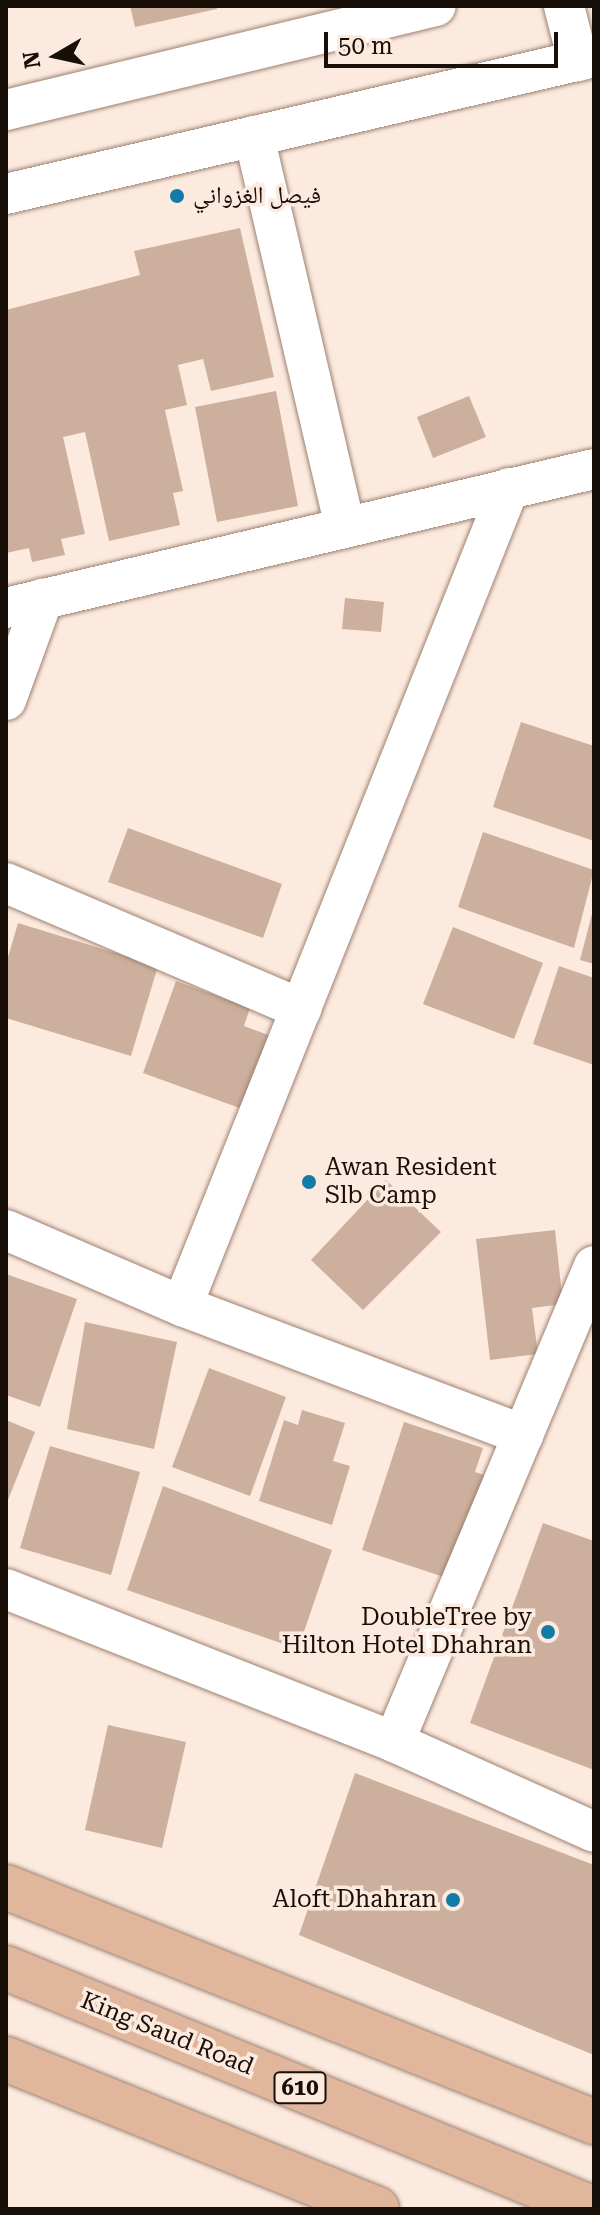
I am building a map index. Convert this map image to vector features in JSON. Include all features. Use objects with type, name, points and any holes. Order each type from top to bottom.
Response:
[{"type":"main road","points":[[6,1887],[588,2115]]},
{"type":"main road","name":"King Saud Road","points":[[6,1968],[594,2209]]},
{"type":"main road","points":[[6,2059],[377,2209]]},
{"type":"street","points":[[6,110],[436,6]]},
{"type":"street","points":[[6,194],[586,59],[564,6]]},
{"type":"street","points":[[254,136],[345,527]]},
{"type":"street","points":[[6,700],[25,603],[594,469]]},
{"type":"street","points":[[182,1306],[509,488]]},
{"type":"street","points":[[6,883],[301,1009]]},
{"type":"street","points":[[6,1230],[182,1306],[523,1435]]},
{"type":"street","points":[[394,1742],[594,1266]]},
{"type":"street","points":[[6,1589],[394,1742],[594,1832]]},
{"type":"building","points":[[130,6],[216,6],[217,9],[135,27]]},
{"type":"building","points":[[240,228],[274,377],[211,391],[203,359],[178,365],[187,405],[165,410],[183,491],[173,493],[180,525],[109,541],[85,432],[63,437],[85,534],[61,539],[65,555],[32,562],[29,548],[6,553],[6,310],[140,275],[134,251]]},
{"type":"building","points":[[276,391],[298,506],[217,522],[195,407]]},
{"type":"building","points":[[469,396],[486,437],[433,458],[417,417]]},
{"type":"building","points":[[345,598],[384,602],[381,632],[342,629]]},
{"type":"building","points":[[521,722],[594,746],[594,841],[493,807]]},
{"type":"building","points":[[128,828],[282,884],[263,938],[108,882]]},
{"type":"building","points":[[483,832],[594,870],[574,948],[458,907]]},
{"type":"building","points":[[594,911],[594,964],[580,960]]},
{"type":"building","points":[[18,923],[158,966],[131,1056],[6,1018],[6,964]]},
{"type":"building","points":[[453,927],[543,963],[514,1039],[423,1004]]},
{"type":"building","points":[[559,966],[594,978],[594,1065],[533,1044]]},
{"type":"building","points":[[176,981],[250,1008],[244,1026],[271,1036],[245,1110],[143,1073]]},
{"type":"building","points":[[386,1180],[441,1232],[363,1310],[311,1260]]},
{"type":"building","points":[[555,1230],[563,1304],[532,1308],[538,1354],[490,1360],[476,1239]]},
{"type":"building","points":[[6,1274],[77,1299],[40,1407],[6,1395]]},
{"type":"building","points":[[85,1322],[177,1342],[154,1449],[67,1429]]},
{"type":"building","points":[[209,1368],[286,1397],[250,1496],[172,1467]]},
{"type":"building","points":[[302,1410],[345,1423],[333,1461],[350,1466],[332,1525],[259,1501],[284,1420],[298,1425]]},
{"type":"building","points":[[6,1420],[35,1432],[6,1505]]},
{"type":"building","points":[[404,1422],[483,1448],[475,1472],[487,1476],[453,1580],[362,1550]]},
{"type":"building","points":[[50,1446],[140,1472],[111,1575],[20,1548]]},
{"type":"building","points":[[163,1486],[332,1550],[298,1649],[127,1590]]},
{"type":"building","name":"DoubleTree by Hilton Hotel Dhahran","points":[[543,1523],[594,1541],[594,1770],[470,1723]]},
{"type":"building","points":[[108,1725],[186,1742],[162,1848],[85,1830]]},
{"type":"building","name":"Aloft Dhahran","points":[[355,1773],[594,1865],[594,2055],[299,1935]]},
{"type":"place","name":"فيصل الغزواني","points":[[177,196]]},
{"type":"place","name":"Awan Resident Slb Camp","points":[[309,1182]]},
{"type":"place","name":"DoubleTree by Hilton Hotel Dhahran","points":[[548,1632]]},
{"type":"place","name":"Aloft Dhahran","points":[[453,1900]]}]
